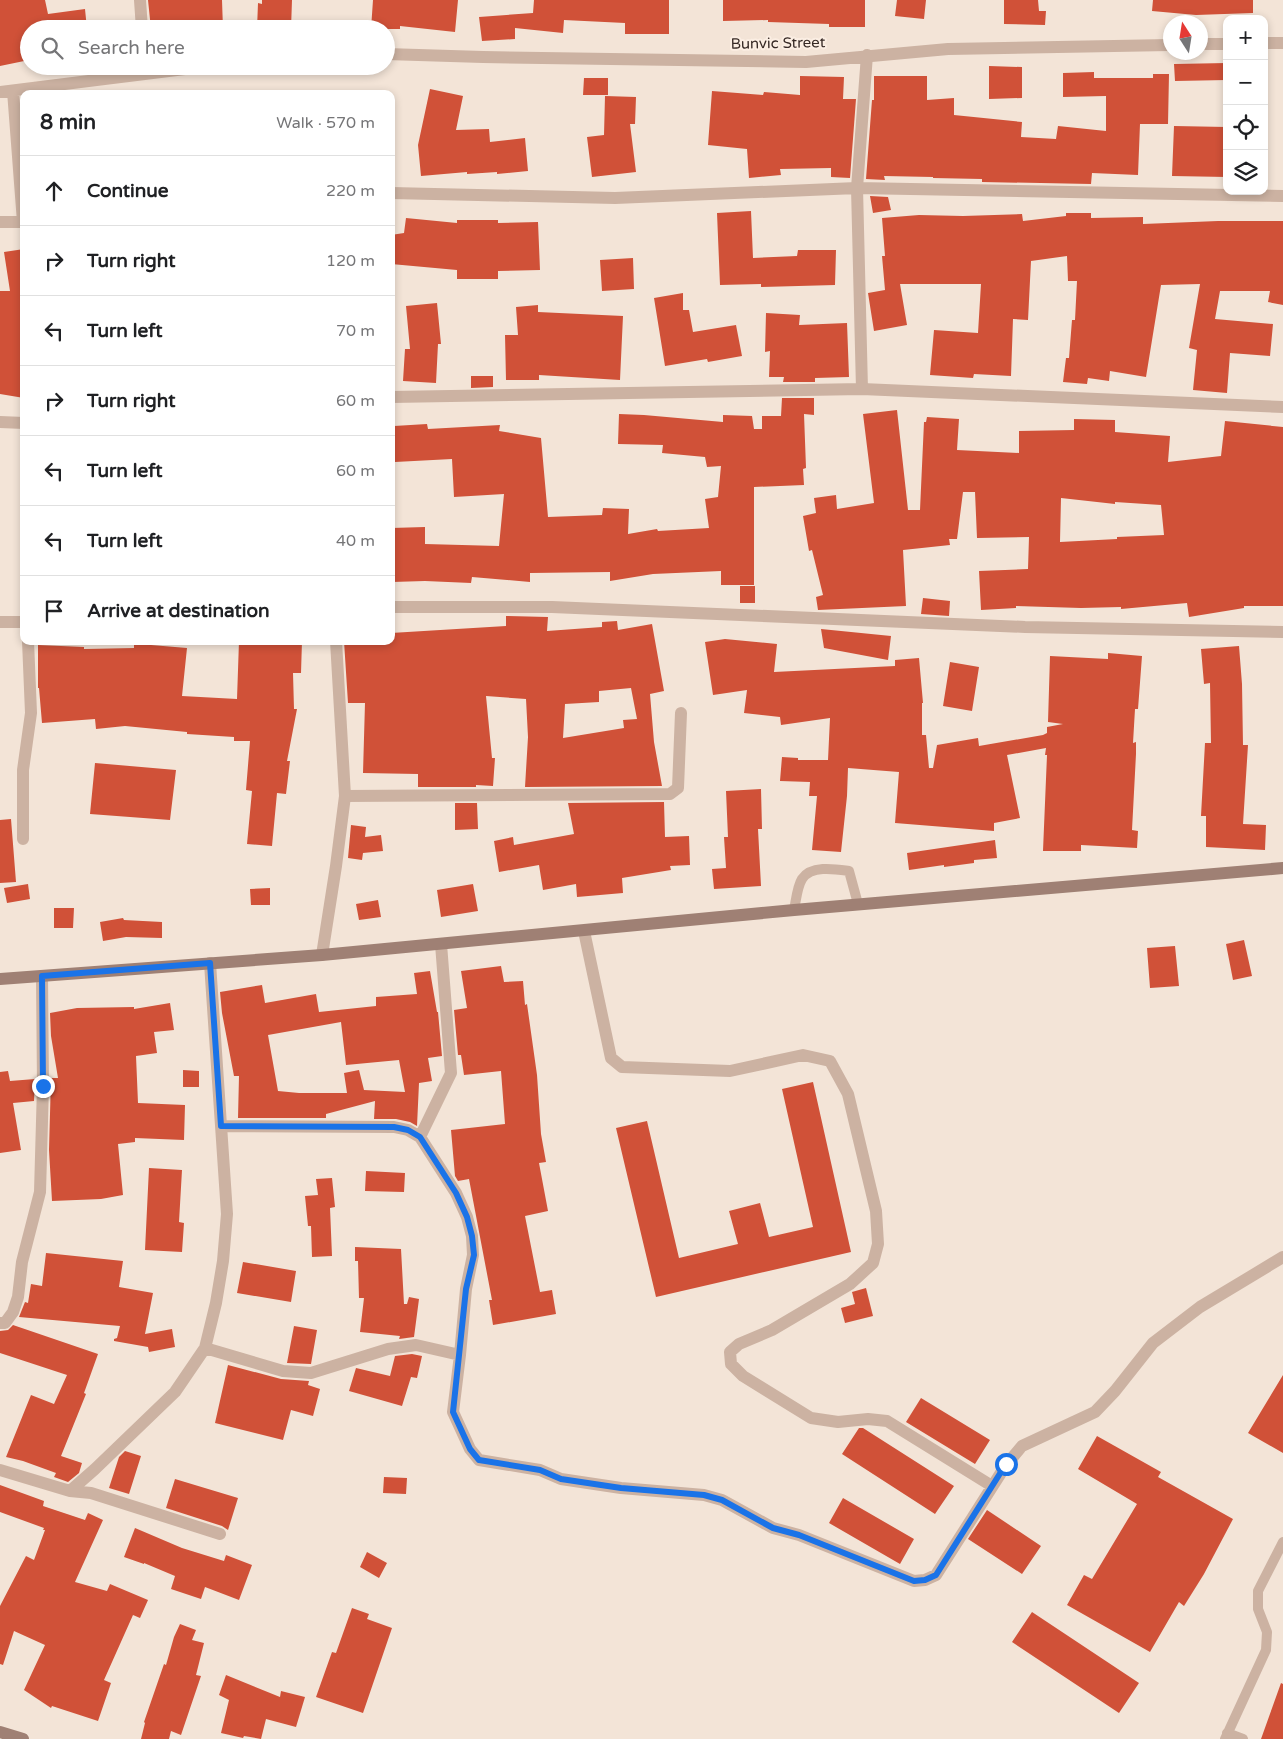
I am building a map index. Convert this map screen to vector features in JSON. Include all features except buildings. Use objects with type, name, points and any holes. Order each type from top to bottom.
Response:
[{"type":"main road","points":[[0,979],[322,955],[858,904],[1283,868]]},
{"type":"main road","points":[[0,1732],[23,1739]]},
{"type":"street","points":[[140,0],[141,20]]},
{"type":"street","points":[[1268,43],[1283,43]]},
{"type":"street","points":[[1208,44],[1223,44]]},
{"type":"street","name":"Bunvic Street","points":[[395,54],[806,62],[948,49],[1163,45]]},
{"type":"street","points":[[862,389],[857,188],[867,55]]},
{"type":"street","points":[[20,199],[6,92],[119,75]]},
{"type":"street","points":[[395,193],[614,198],[857,188],[1283,196]]},
{"type":"street","points":[[0,222],[20,222]]},
{"type":"street","points":[[395,397],[862,389],[1283,407]]},
{"type":"street","points":[[0,422],[20,423]]},
{"type":"street","points":[[395,607],[552,607],[1025,627],[1283,632]]},
{"type":"street","points":[[0,622],[20,622]]},
{"type":"street","points":[[23,839],[22,770],[31,712],[28,645]]},
{"type":"street","points":[[322,955],[345,796],[336,645]]},
{"type":"street","points":[[345,796],[670,794],[678,788],[681,713]]},
{"type":"street","points":[[584,931],[611,1058],[622,1067],[730,1071],[803,1055],[830,1061],[848,1094],[876,1211],[878,1244],[873,1262],[850,1284],[772,1330],[739,1344],[730,1352],[731,1364],[742,1376],[811,1418],[838,1422],[868,1419],[887,1421],[992,1486]]},
{"type":"street","points":[[420,1137],[451,1073],[441,944]]},
{"type":"street","points":[[70,1491],[175,1392],[205,1348],[216,1303],[223,1261],[227,1214],[210,963]]},
{"type":"street","points":[[0,1323],[5,1323],[14,1312],[18,1297],[22,1262],[40,1192],[43,1086],[42,976]]},
{"type":"street","points":[[221,1126],[394,1127],[408,1130],[420,1137],[456,1193],[467,1217],[472,1236],[474,1255],[466,1289],[453,1412],[470,1449],[479,1460],[540,1470],[561,1479],[621,1488],[704,1495],[722,1500],[773,1528],[799,1535],[914,1581],[925,1580],[936,1575],[1006,1464],[1022,1446],[1095,1412],[1115,1391],[1153,1343],[1200,1307],[1283,1257]]},
{"type":"street","points":[[205,1348],[284,1371],[311,1372],[388,1349],[416,1345],[460,1355]]},
{"type":"street","points":[[91,1493],[95,1469]]},
{"type":"street","points":[[0,1470],[70,1491],[91,1493],[220,1534]]},
{"type":"lane","points":[[794,910],[800,880],[808,872],[831,869],[849,871],[858,904]]},
{"type":"lane","points":[[1243,1739],[1226,1736],[1266,1650],[1267,1632],[1258,1608],[1258,1591],[1283,1542]]},
{"type":"route","points":[[43,1086],[42,976],[210,963],[221,1126],[394,1127],[408,1130],[420,1137],[456,1193],[467,1217],[472,1236],[474,1255],[466,1289],[453,1412],[470,1449],[479,1460],[540,1470],[561,1479],[621,1488],[704,1495],[722,1500],[773,1528],[799,1535],[914,1581],[925,1580],[936,1575],[1006,1464]]}]
